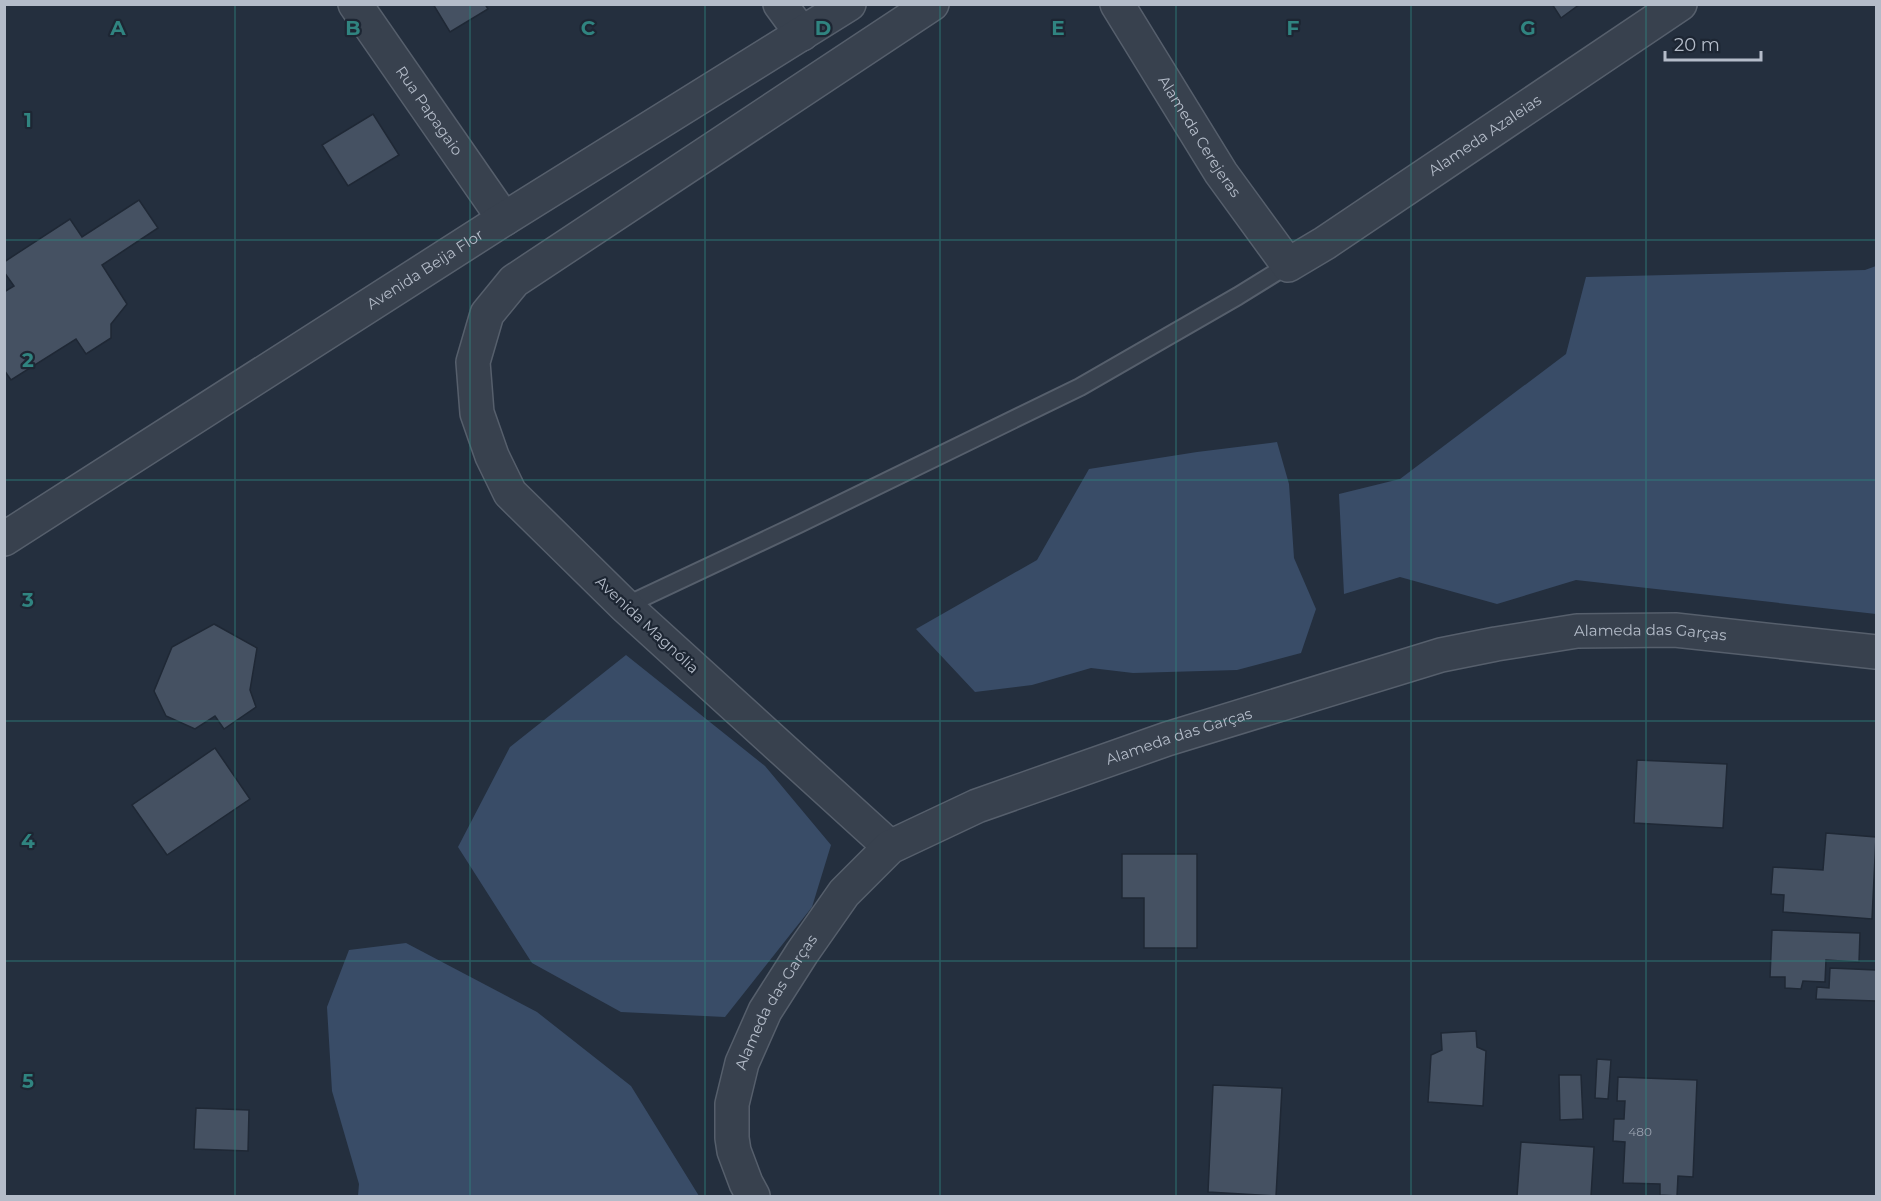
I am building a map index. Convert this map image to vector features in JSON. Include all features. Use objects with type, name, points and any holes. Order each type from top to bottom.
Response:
[{"type":"street","name":"Rua Papagaio","points":[[355,4],[504,219]]},
{"type":"street","points":[[780,4],[802,34]]},
{"type":"street","name":"Avenida Beija Flor","points":[[4,539],[504,219],[849,4]]},
{"type":"street","name":"Avenida Magnólia","points":[[890,847],[625,606],[510,493],[492,456],[477,413],[473,362],[487,314],[514,281],[932,4]]},
{"type":"street","name":"Alameda Cerejeras","points":[[1117,4],[1221,173],[1288,265]]},
{"type":"street","name":"Alameda Azaleias","points":[[1288,265],[1680,4]]},
{"type":"street","name":"Alameda das Garças","points":[[753,1197],[746,1183],[732,1138],[732,1104],[742,1063],[765,1011],[802,952],[844,893],[890,847],[976,806],[1167,739],[1441,656],[1496,644],[1577,632],[1675,630],[1876,652]]},
{"type":"lane","points":[[625,606],[1080,387],[1288,265]]},
{"type":"water","points":[[1876,266],[1876,614],[1576,580],[1497,604],[1400,577],[1344,594],[1339,494],[1400,479],[1566,354],[1586,277],[1865,270]]},
{"type":"water","points":[[1277,442],[1289,484],[1294,558],[1316,609],[1301,653],[1237,670],[1133,673],[1091,668],[1032,685],[975,692],[916,629],[1037,560],[1089,469]]},
{"type":"water","points":[[626,655],[765,766],[831,845],[812,907],[725,1017],[621,1012],[532,963],[458,847],[510,747]]},
{"type":"water","points":[[406,943],[537,1012],[631,1086],[699,1196],[358,1196],[359,1184],[332,1091],[327,1007],[349,950]]},
{"type":"building","points":[[433,4],[485,4],[488,9],[450,32]]},
{"type":"building","points":[[1552,4],[1580,4],[1561,18]]},
{"type":"building","points":[[373,114],[399,155],[348,186],[322,145]]},
{"type":"building","points":[[139,200],[158,228],[102,265],[127,304],[111,324],[111,338],[86,354],[76,339],[11,380],[4,370],[4,292],[14,286],[4,272],[4,262],[70,219],[82,237]]},
{"type":"building","points":[[214,624],[257,648],[250,690],[256,707],[224,729],[215,716],[195,729],[166,716],[154,691],[172,647]]},
{"type":"building","points":[[215,748],[250,799],[167,855],[132,805]]},
{"type":"building","points":[[1637,760],[1727,764],[1723,828],[1634,823]]},
{"type":"building","points":[[1826,833],[1876,837],[1872,919],[1783,912],[1784,895],[1771,894],[1773,867],[1823,870]]},
{"type":"building","points":[[1122,854],[1197,854],[1197,948],[1144,948],[1144,898],[1122,898]]},
{"type":"building","points":[[1772,930],[1860,933],[1859,962],[1826,960],[1825,982],[1803,981],[1801,989],[1785,988],[1785,977],[1770,977]]},
{"type":"building","points":[[1830,968],[1876,970],[1876,1001],[1816,999],[1817,987],[1829,988]]},
{"type":"building","points":[[1476,1031],[1477,1047],[1486,1051],[1483,1106],[1428,1102],[1431,1055],[1442,1050],[1441,1033]]},
{"type":"building","points":[[1597,1059],[1611,1060],[1608,1099],[1595,1098]]},
{"type":"building","points":[[1559,1075],[1581,1075],[1583,1119],[1560,1120]]},
{"type":"building","points":[[1618,1077],[1697,1080],[1693,1177],[1678,1176],[1677,1196],[1660,1195],[1660,1184],[1623,1183],[1625,1142],[1613,1141],[1614,1119],[1624,1119],[1625,1101],[1617,1101]]},
{"type":"building","points":[[1213,1085],[1282,1088],[1276,1196],[1208,1192]]},
{"type":"building","points":[[196,1108],[249,1110],[248,1151],[194,1149]]},
{"type":"building","points":[[1521,1142],[1594,1147],[1591,1196],[1517,1196]]}]
